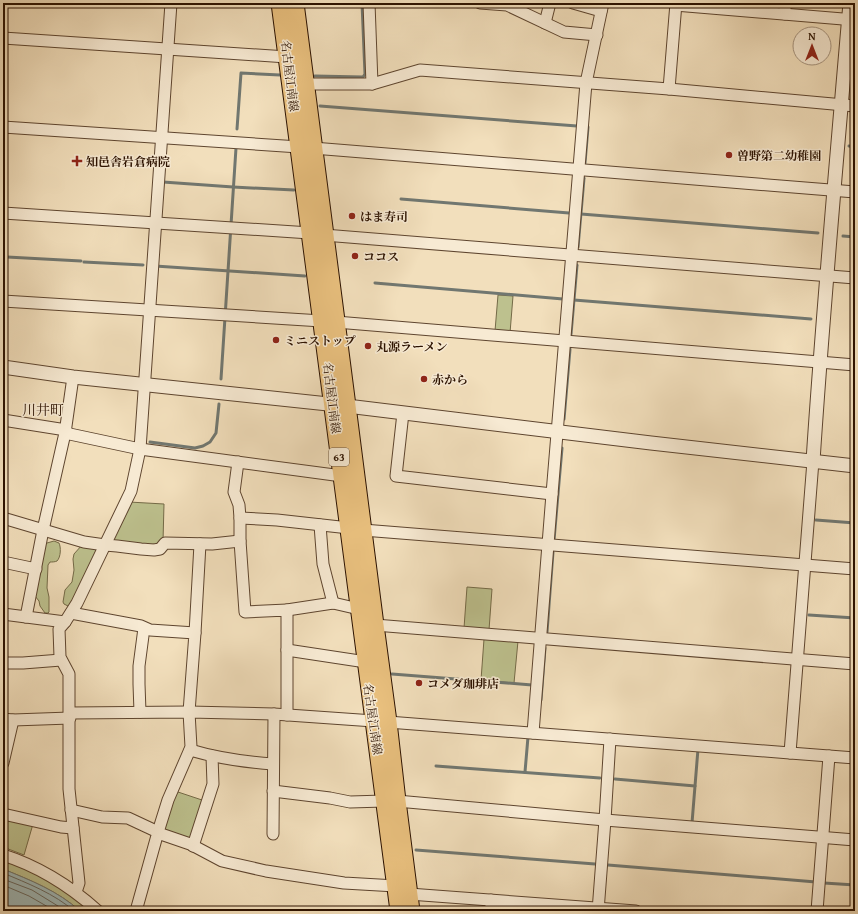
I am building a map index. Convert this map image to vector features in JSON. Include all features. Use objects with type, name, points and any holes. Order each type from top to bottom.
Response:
[{"type":"main road","name":"名古屋江南線","points":[[280,3],[287,56],[306,148],[340,405],[356,529],[359,609],[366,662],[381,721]]},
{"type":"main road","name":"名古屋江南線","points":[[295,3],[305,84],[306,148]]},
{"type":"main road","name":"名古屋江南線","points":[[340,405],[342,476],[356,529],[375,625],[381,721],[402,890],[399,911]]},
{"type":"main road","name":"名古屋江南線","points":[[402,890],[411,911]]},
{"type":"street","points":[[76,892],[78,883],[70,789],[70,674],[60,657],[59,629],[77,603],[130,491],[140,449],[171,3]]},
{"type":"street","points":[[368,3],[372,84]]},
{"type":"street","points":[[480,3],[507,4],[564,32],[597,35]]},
{"type":"street","points":[[545,23],[550,3]]},
{"type":"street","points":[[533,733],[586,83],[602,7],[573,3]]},
{"type":"street","points":[[790,753],[834,190],[852,20],[850,3]]},
{"type":"street","points":[[669,89],[676,4],[785,9],[852,20]]},
{"type":"street","points":[[3,38],[287,56]]},
{"type":"street","points":[[305,84],[372,84],[420,70],[669,89],[855,106]]},
{"type":"street","points":[[3,127],[306,148],[855,192]]},
{"type":"street","points":[[3,213],[317,234],[855,278]]},
{"type":"street","points":[[3,301],[329,322],[855,365]]},
{"type":"street","points":[[3,367],[74,377],[340,405],[855,466]]},
{"type":"street","points":[[26,617],[42,530],[65,432],[74,377]]},
{"type":"street","points":[[403,413],[396,476],[552,494]]},
{"type":"street","points":[[3,420],[140,449],[342,476]]},
{"type":"street","points":[[238,462],[234,492],[239,505],[245,612],[287,610],[333,603],[359,609]]},
{"type":"street","points":[[3,518],[84,542],[141,549],[160,549],[165,543],[212,544],[240,541]]},
{"type":"street","points":[[240,518],[277,520],[356,529],[548,545],[855,569]]},
{"type":"street","points":[[320,525],[323,564],[333,603]]},
{"type":"street","points":[[136,911],[168,800],[191,747],[190,712],[200,544]]},
{"type":"street","points":[[3,562],[36,569]]},
{"type":"street","points":[[286,715],[287,610]]},
{"type":"street","points":[[3,614],[26,617],[68,618],[150,630],[195,633]]},
{"type":"street","points":[[375,625],[855,664]]},
{"type":"street","points":[[140,712],[138,684],[144,628]]},
{"type":"street","points":[[287,650],[366,662]]},
{"type":"street","points":[[3,663],[61,660]]},
{"type":"street","points":[[3,764],[8,720],[140,712],[274,714],[855,758]]},
{"type":"street","points":[[273,834],[274,714]]},
{"type":"street","points":[[598,910],[610,739]]},
{"type":"street","points":[[190,750],[243,762],[273,764]]},
{"type":"street","points":[[193,846],[213,784],[212,756]]},
{"type":"street","points":[[817,911],[830,756]]},
{"type":"street","points":[[273,791],[350,802],[391,801],[855,840]]},
{"type":"street","points":[[71,810],[102,817],[128,818],[193,846],[222,861],[266,871],[402,890],[491,906],[636,911]]},
{"type":"street","points":[[3,814],[61,827],[73,828]]},
{"type":"street","points":[[3,855],[18,860],[44,873],[76,892],[98,911]]},
{"type":"green space","points":[[498,295],[513,296],[510,333],[495,331]]},
{"type":"green space","points":[[129,502],[164,504],[163,542],[158,546],[109,544]]},
{"type":"green space","points":[[54,541],[59,543],[60,552],[57,561],[50,562],[48,565],[47,588],[49,597],[49,612],[45,613],[35,596],[43,545]]},
{"type":"green space","points":[[82,545],[95,549],[96,553],[71,603],[68,606],[63,602],[65,590],[72,582],[74,554]]},
{"type":"green space","points":[[467,587],[492,589],[489,630],[464,628]]},
{"type":"green space","points":[[484,639],[518,641],[514,683],[481,680]]},
{"type":"green space","points":[[175,791],[205,801],[193,840],[163,832]]},
{"type":"green space","points":[[3,818],[33,824],[24,855],[3,847]]},
{"type":"green space","points":[[3,859],[45,877],[94,911],[80,911],[53,892],[3,869]]},
{"type":"green space","points":[[496,904],[526,905],[525,911],[495,911]]},
{"type":"water","points":[[3,869],[53,892],[80,911],[3,911]]},
{"type":"waterway","points":[[315,76],[363,77],[365,74],[362,3]]},
{"type":"waterway","points":[[237,129],[241,73],[280,75]]},
{"type":"waterway","points":[[320,106],[577,126]]},
{"type":"waterway","points":[[585,163],[588,127]]},
{"type":"waterway","points":[[849,146],[855,147]]},
{"type":"waterway","points":[[221,379],[236,148]]},
{"type":"waterway","points":[[578,247],[584,178]]},
{"type":"waterway","points":[[163,182],[233,187]]},
{"type":"waterway","points":[[233,187],[294,190]]},
{"type":"waterway","points":[[401,199],[569,213]]},
{"type":"waterway","points":[[581,214],[818,233]]},
{"type":"waterway","points":[[843,236],[855,237]]},
{"type":"waterway","points":[[7,257],[81,261]]},
{"type":"waterway","points":[[84,262],[143,265]]},
{"type":"waterway","points":[[571,334],[577,265]]},
{"type":"waterway","points":[[155,266],[305,276]]},
{"type":"waterway","points":[[375,283],[563,299]]},
{"type":"waterway","points":[[574,300],[811,319]]},
{"type":"waterway","points":[[564,419],[570,349]]},
{"type":"waterway","points":[[150,442],[195,448],[203,446],[210,442],[216,433],[219,404]]},
{"type":"waterway","points":[[554,540],[562,448]]},
{"type":"waterway","points":[[816,520],[855,523]]},
{"type":"waterway","points":[[547,632],[553,552]]},
{"type":"waterway","points":[[809,615],[855,618]]},
{"type":"waterway","points":[[541,700],[545,648]]},
{"type":"waterway","points":[[392,674],[532,685]]},
{"type":"waterway","points":[[525,772],[528,737]]},
{"type":"waterway","points":[[692,823],[698,749]]},
{"type":"waterway","points":[[436,766],[600,778]]},
{"type":"waterway","points":[[615,779],[695,786]]},
{"type":"waterway","points":[[416,850],[595,864]]},
{"type":"waterway","points":[[608,865],[816,882]]},
{"type":"waterway","points":[[824,883],[855,885]]},
{"type":"place","name":"曽野第二幼稚園","points":[[729,155]]},
{"type":"place","name":"知邑舎岩倉病院","points":[[77,161]]},
{"type":"place","name":"はま寿司","points":[[352,216]]},
{"type":"place","name":"ココス","points":[[355,256]]},
{"type":"place","name":"ミニストップ","points":[[276,340]]},
{"type":"place","name":"丸源ラーメン","points":[[368,346]]},
{"type":"place","name":"赤から","points":[[424,379]]},
{"type":"place","name":"コメダ珈琲店","points":[[419,683]]},
{"type":"district","name":"川井町","points":[[43,410]]}]
